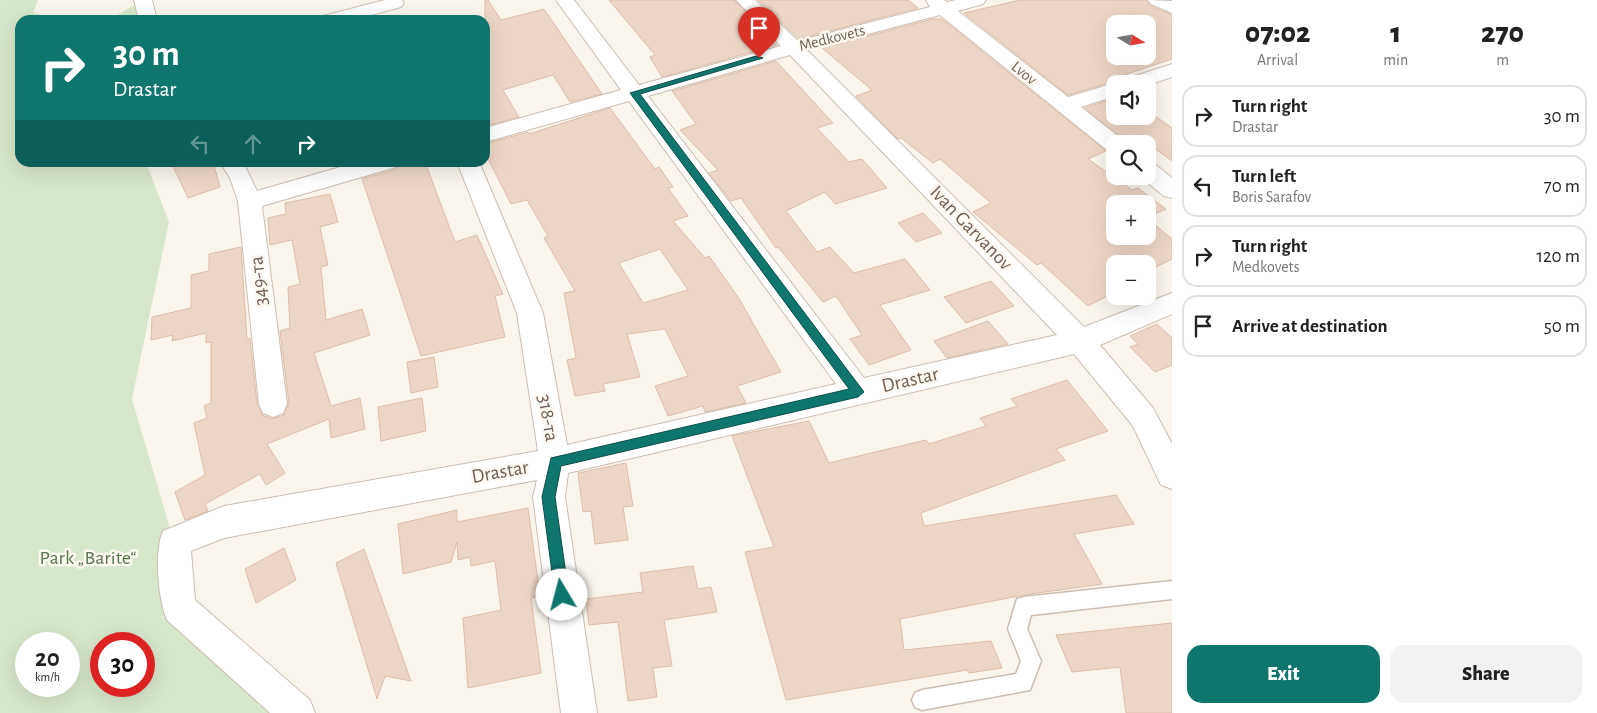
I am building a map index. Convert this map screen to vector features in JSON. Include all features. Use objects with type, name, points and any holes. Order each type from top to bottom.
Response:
[{"type":"street","points":[[143,0],[147,15]]},
{"type":"street","points":[[565,0],[858,392]]},
{"type":"street","name":"Ivan Garvanov","points":[[745,0],[1080,340],[1143,417],[1172,475]]},
{"type":"street","name":"Medkovets","points":[[490,134],[794,48],[938,5],[977,0]]},
{"type":"street","points":[[1157,0],[1172,8]]},
{"type":"street","points":[[347,15],[394,1],[401,15]]},
{"type":"street","name":"Lvov","points":[[938,5],[1106,138]]},
{"type":"street","points":[[1156,75],[1172,70]]},
{"type":"street","points":[[1065,105],[1106,92]]},
{"type":"street","name":"349-та","points":[[234,167],[241,178],[250,201],[273,404]]},
{"type":"street","points":[[250,201],[370,167]]},
{"type":"street","name":"318-та","points":[[470,167],[530,313],[555,462],[549,497],[579,713]]},
{"type":"street","points":[[1156,177],[1172,190]]},
{"type":"street","name":"Drastar","points":[[297,713],[179,608],[174,542],[224,522],[555,462],[1080,340],[1172,303]]},
{"type":"lane","points":[[922,700],[1023,683],[1031,660],[1017,628],[1024,606],[1172,590]]},
{"type":"green space","name":"Park „Barite“","points":[[0,0],[38,0],[33,13],[44,15],[15,15],[15,167],[148,167],[169,222],[132,399],[174,542],[179,608],[297,713],[0,713]]},
{"type":"green space","points":[[143,0],[147,15],[118,15]]},
{"type":"building","points":[[485,0],[488,0],[501,20],[544,9],[602,94],[570,102],[553,75],[503,90],[519,117],[490,125],[490,15],[485,15]]},
{"type":"building","points":[[609,0],[734,0],[777,45],[662,77],[650,57],[655,55]]},
{"type":"building","points":[[758,0],[908,0],[918,8],[799,39]]},
{"type":"building","points":[[1020,0],[1146,0],[1150,6],[1172,15],[1172,59],[1156,64],[1156,15],[1106,15],[1106,65],[1154,65],[1124,75],[1106,75],[1106,84],[1068,95],[964,13]]},
{"type":"building","points":[[933,19],[942,19],[1106,151],[1088,159],[1106,172],[1106,185],[1125,185],[1132,190],[1138,188],[1147,195],[1106,195],[1106,245],[1156,245],[1156,226],[1172,239],[1172,259],[1156,267],[1156,255],[1106,255],[1106,297],[1088,306],[1041,263],[1037,265],[973,212],[991,203],[940,159],[933,163],[901,138],[898,139],[856,96],[872,90],[822,48]]},
{"type":"building","points":[[776,61],[833,123],[817,128],[849,162],[862,159],[887,188],[835,204],[825,192],[786,211],[817,252],[830,247],[854,273],[905,259],[930,290],[880,305],[911,350],[869,365],[850,339],[862,335],[836,296],[823,302],[778,247],[776,248],[741,198],[731,201],[709,173],[718,170],[680,130],[696,124],[672,91]]},
{"type":"building","points":[[1106,101],[1106,125],[1156,125],[1156,117],[1172,128],[1172,161],[1156,149],[1156,135],[1118,135],[1085,108]]},
{"type":"building","points":[[610,108],[655,169],[659,167],[673,187],[668,188],[688,216],[673,221],[705,258],[709,256],[738,297],[781,372],[737,386],[746,403],[705,412],[703,406],[668,416],[655,386],[688,376],[665,329],[627,334],[640,377],[603,384],[605,391],[575,396],[567,360],[576,358],[564,293],[575,291],[544,238],[548,236],[527,200],[511,204],[490,163],[490,143],[528,132],[529,134]],"holes":[[[660,249],[688,290],[643,303],[619,263]]]},
{"type":"building","points":[[173,167],[214,167],[220,187],[188,198]]},
{"type":"building","points":[[398,167],[427,167],[455,242],[477,235],[503,294],[495,296],[505,337],[421,356],[362,179],[397,169]]},
{"type":"building","points":[[330,194],[338,222],[320,227],[328,265],[321,267],[326,320],[362,309],[370,335],[314,353],[331,406],[360,398],[365,429],[331,438],[329,419],[267,444],[285,473],[266,485],[260,474],[205,504],[208,511],[185,520],[175,492],[205,475],[194,423],[207,418],[204,406],[211,403],[211,342],[206,343],[206,333],[172,341],[173,335],[151,340],[152,317],[191,308],[191,275],[209,271],[209,254],[241,247],[247,339],[250,338],[257,404],[262,415],[272,419],[284,415],[289,404],[280,331],[290,328],[288,287],[300,284],[292,240],[270,245],[268,218],[286,214],[285,203]]},
{"type":"building","points":[[1156,202],[1166,209],[1156,213]]},
{"type":"building","points":[[923,213],[942,233],[916,242],[898,223]]},
{"type":"building","points":[[991,281],[1014,306],[966,323],[944,297]]},
{"type":"building","points":[[988,321],[1008,344],[947,358],[934,341]]},
{"type":"building","points":[[1157,324],[1172,338],[1172,365],[1155,372],[1130,347],[1138,344],[1130,336]]},
{"type":"building","points":[[434,357],[438,387],[411,393],[407,362]]},
{"type":"building","points":[[1067,380],[1108,431],[1056,449],[1065,460],[921,513],[924,526],[1116,495],[1134,524],[1074,534],[1102,584],[1024,595],[900,619],[904,650],[991,641],[1002,668],[969,673],[967,670],[786,700],[745,552],[774,547],[732,436],[809,421],[829,463],[926,440],[929,444],[986,426],[980,418],[1017,406],[1011,399]]},
{"type":"building","points":[[422,398],[426,431],[381,441],[378,407]]},
{"type":"building","points":[[626,463],[633,506],[623,507],[628,540],[595,544],[591,511],[583,512],[578,473]]},
{"type":"building","points":[[528,508],[540,596],[531,598],[541,673],[468,688],[463,618],[501,610],[495,561],[471,566],[470,557],[458,560],[457,542],[451,562],[403,574],[398,524],[457,510],[457,522]]},
{"type":"building","points":[[284,548],[296,580],[256,603],[245,569]]},
{"type":"building","points":[[364,549],[411,681],[385,676],[377,699],[336,563]]},
{"type":"building","points":[[693,566],[698,589],[711,587],[717,612],[664,620],[672,666],[653,668],[657,697],[628,701],[618,622],[589,625],[586,599],[643,592],[640,573]]},
{"type":"building","points":[[1172,623],[1172,713],[1126,713],[1120,667],[1072,672],[1056,635]]},
{"type":"route","points":[[562,595],[549,497],[555,462],[858,392],[635,93],[759,58]]}]
